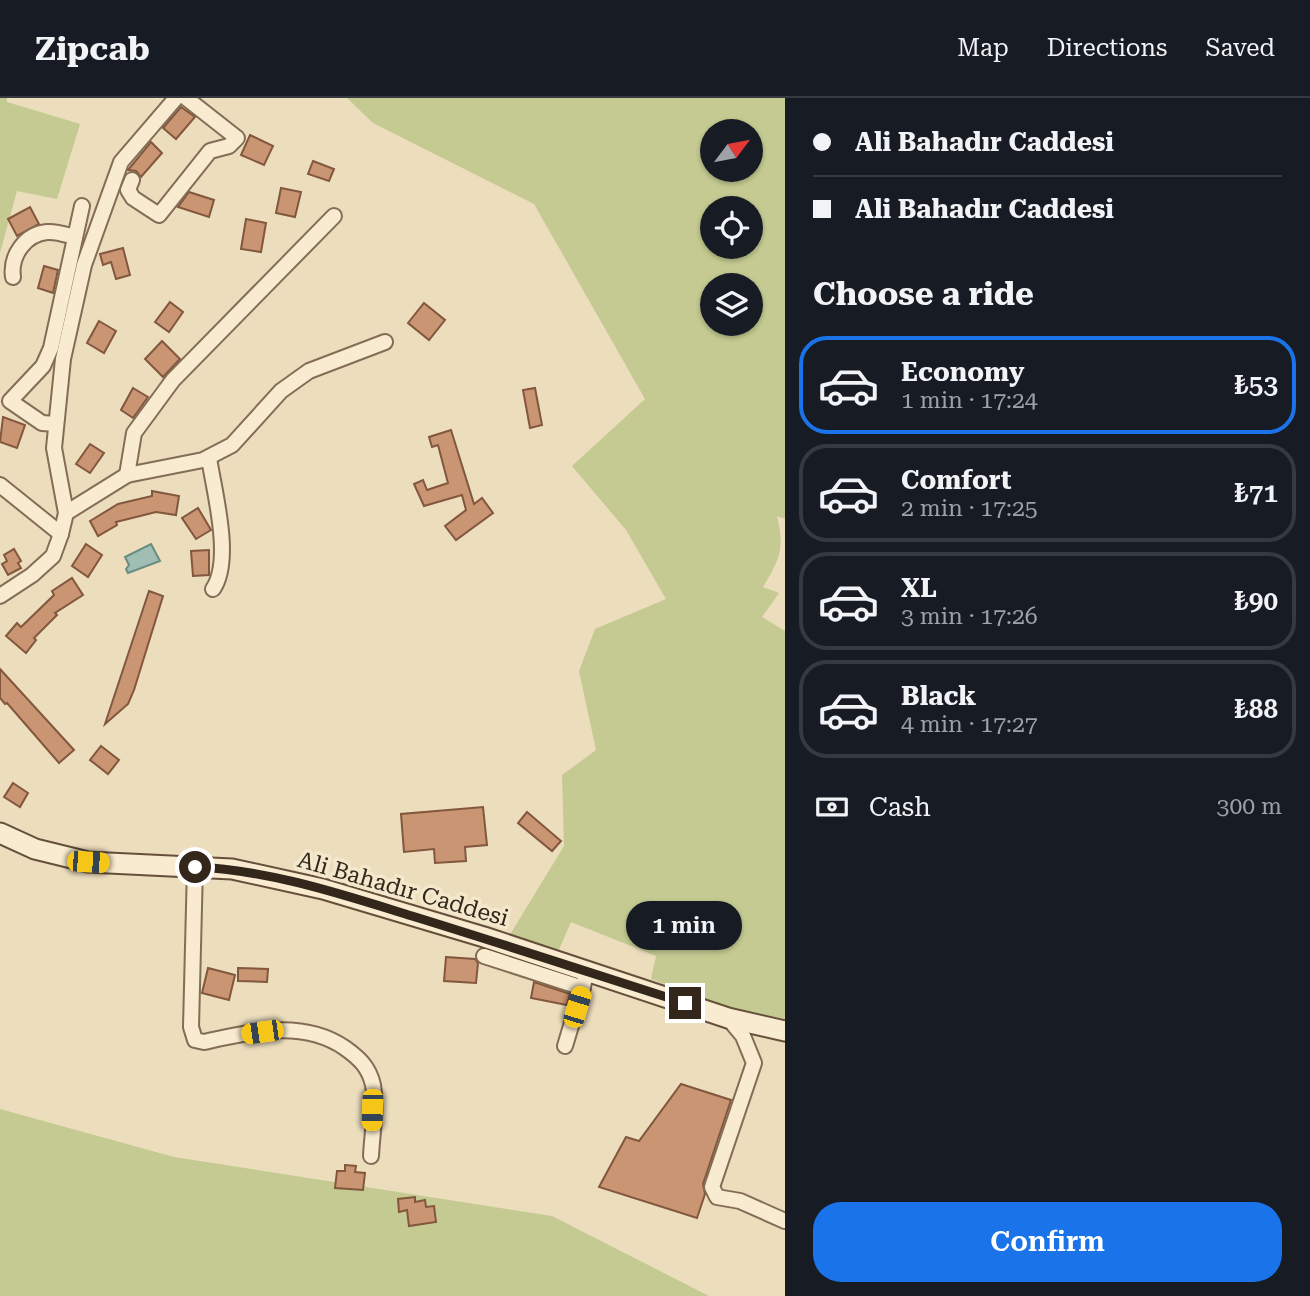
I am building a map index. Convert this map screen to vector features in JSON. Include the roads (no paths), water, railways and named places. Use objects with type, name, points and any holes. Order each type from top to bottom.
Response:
[{"type":"main road","name":"Ali Bahadır Caddesi","points":[[0,833],[35,849],[88,862],[232,869],[323,889],[585,980],[785,1031]]},
{"type":"street","points":[[0,596],[53,556],[61,534],[66,513],[54,447],[63,359],[83,265],[121,162],[176,98]]},
{"type":"street","points":[[132,180],[128,190],[133,198],[159,215],[210,151],[229,146],[237,138],[186,98]]},
{"type":"street","points":[[107,199],[133,198]]},
{"type":"street","points":[[56,424],[42,423],[10,401],[43,366],[51,348],[82,206]]},
{"type":"street","points":[[127,475],[134,433],[173,380],[334,216]]},
{"type":"street","points":[[13,276],[15,256],[23,244],[36,235],[48,232],[75,237]]},
{"type":"street","points":[[66,513],[127,475],[209,457],[232,445],[281,391],[309,372],[386,342]]},
{"type":"street","points":[[209,457],[220,524],[219,580],[213,589]]},
{"type":"street","points":[[0,485],[61,534]]},
{"type":"street","points":[[195,867],[191,1027],[195,1040],[204,1042],[283,1030],[306,1031],[336,1042],[359,1058],[368,1069],[373,1088],[371,1156]]},
{"type":"street","points":[[484,956],[585,980],[565,1046]]},
{"type":"street","points":[[729,1018],[752,1051],[754,1063],[712,1187],[713,1192],[717,1197],[740,1201],[785,1221]]},
{"type":"water","points":[[151,544],[160,561],[128,573],[126,569],[129,565],[125,557]]}]
